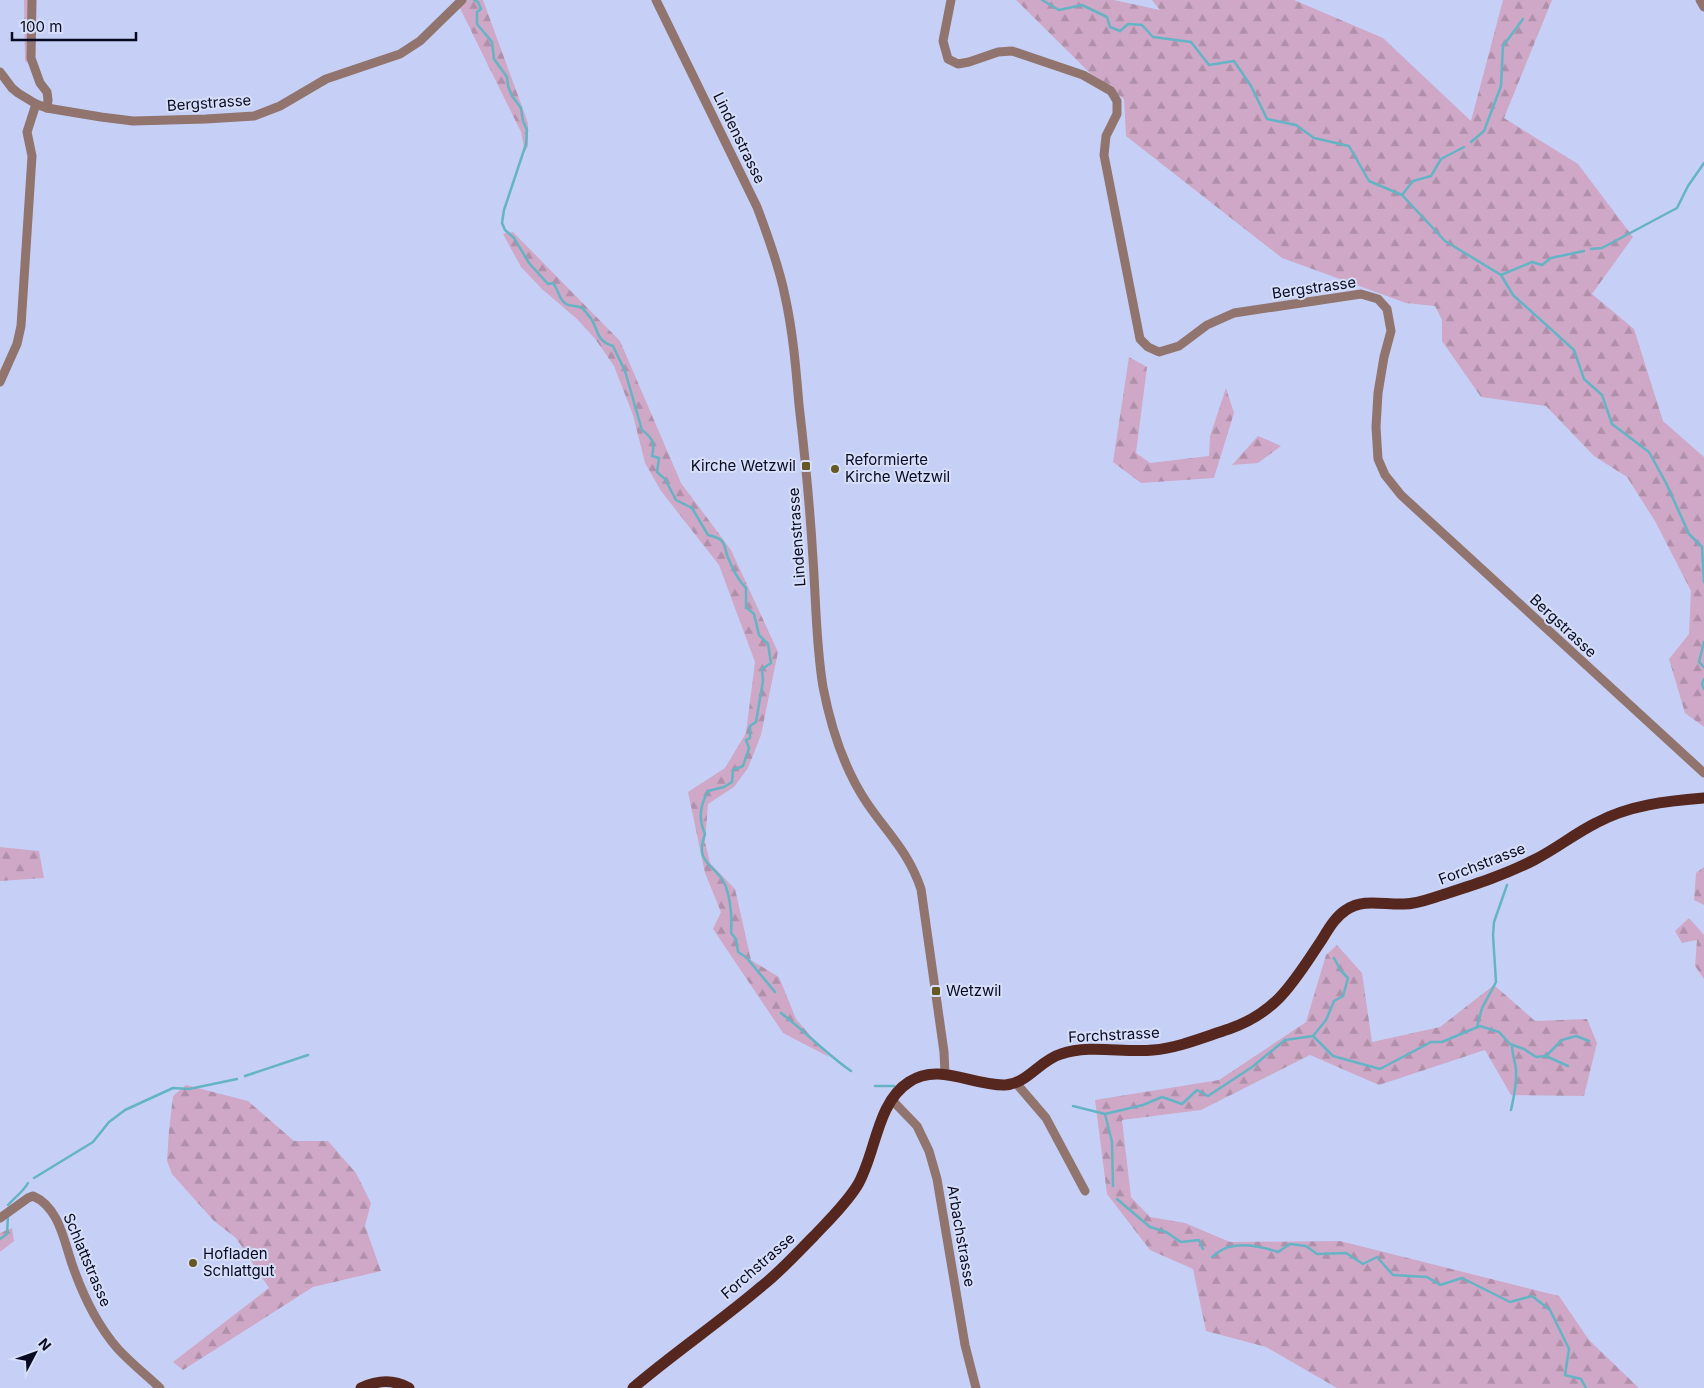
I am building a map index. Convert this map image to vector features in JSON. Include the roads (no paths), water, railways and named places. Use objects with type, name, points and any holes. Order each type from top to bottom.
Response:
[{"type":"main road","name":"Forchstrasse","points":[[633,1388],[656,1368],[763,1286],[831,1218],[858,1184],[865,1170],[879,1123],[892,1100],[910,1080],[924,1075],[945,1074],[1000,1085],[1016,1083],[1047,1060],[1074,1050],[1132,1051],[1163,1049],[1234,1027],[1254,1018],[1277,1002],[1295,980],[1337,918],[1353,906],[1375,903],[1406,904],[1426,900],[1520,867],[1555,849],[1592,824],[1619,812],[1662,803],[1704,798]]},
{"type":"main road","points":[[361,1388],[382,1381],[399,1383],[409,1388]]},
{"type":"street","points":[[32,0],[30,58],[40,84],[47,92],[47,108]]},
{"type":"street","name":"Bergstrasse","points":[[0,72],[12,88],[26,99],[47,108],[133,121],[254,116],[280,106],[326,79],[400,54],[420,41],[461,0]]},
{"type":"street","name":"Lindenstrasse","points":[[656,0],[757,207],[779,270],[793,335],[823,687],[843,759],[852,778],[867,803],[902,848],[921,889],[944,1052],[945,1074]]},
{"type":"street","name":"Bergstrasse","points":[[952,0],[943,41],[948,59],[958,64],[998,52],[1012,51],[1095,81],[1111,91],[1117,101],[1117,114],[1106,136],[1104,154],[1140,338],[1148,347],[1159,352],[1179,346],[1207,325],[1234,314],[1361,294],[1378,299],[1387,309],[1391,331],[1384,356],[1378,393],[1376,427],[1378,459],[1385,476],[1401,495],[1704,773]]},
{"type":"street","points":[[1700,0],[1704,7]]},
{"type":"street","points":[[0,382],[16,349],[21,326],[32,156],[27,132],[36,104]]},
{"type":"street","points":[[1016,1083],[1046,1118],[1085,1191]]},
{"type":"street","name":"Arbachstrasse","points":[[892,1100],[917,1126],[929,1151],[937,1179],[965,1346],[976,1388]]},
{"type":"street","name":"Schlattstrasse","points":[[0,1218],[33,1196],[38,1198],[47,1207],[59,1225],[73,1266],[98,1322],[118,1349],[160,1388]]},
{"type":"waterway","points":[[474,0],[478,2],[481,9],[477,12],[477,24],[492,42],[494,59],[507,77],[508,86],[512,96],[521,108],[527,130],[526,144],[504,210],[502,223],[505,230],[514,238],[529,263],[548,284],[553,283],[564,302],[583,309],[592,320],[599,337],[613,346],[625,371],[642,430],[649,436],[652,442],[652,456],[659,458],[657,472],[665,479],[676,500],[692,508],[708,535],[719,539],[724,544],[732,568],[746,588],[746,607],[754,614],[759,635],[768,644],[771,663],[762,669],[763,681],[756,722],[750,726],[750,738],[746,740],[749,748],[743,766],[733,770],[732,782],[724,787],[708,791],[703,802],[701,817],[705,834],[702,853],[704,859],[722,879],[726,887],[731,910],[731,933],[736,939],[738,952],[746,957],[775,992]]},
{"type":"waterway","points":[[1042,0],[1059,10],[1082,5],[1107,17],[1110,27],[1120,31],[1128,24],[1142,25],[1153,37],[1191,42],[1209,65],[1234,61],[1251,86],[1267,119],[1296,125],[1314,138],[1349,146],[1369,181],[1402,195],[1445,241],[1501,275],[1513,295],[1574,350],[1584,379],[1602,395],[1612,424],[1649,452],[1666,483],[1689,534],[1702,547],[1704,582]]},
{"type":"waterway","points":[[1471,142],[1484,131],[1501,86],[1503,46],[1523,19]]},
{"type":"waterway","points":[[1402,195],[1413,181],[1431,176],[1441,159],[1464,147]]},
{"type":"waterway","points":[[1591,249],[1602,248],[1677,208],[1688,186],[1704,163]]},
{"type":"waterway","points":[[1501,275],[1532,262],[1542,265],[1551,258],[1584,251]]},
{"type":"waterway","points":[[1704,642],[1699,662],[1704,667]]},
{"type":"waterway","points":[[1704,679],[1702,684],[1704,689]]},
{"type":"waterway","points":[[1477,1027],[1482,1008],[1496,982],[1494,922],[1507,885]]},
{"type":"waterway","points":[[1313,1036],[1326,1020],[1334,1001],[1343,996],[1348,978],[1341,971],[1334,958]]},
{"type":"waterway","points":[[781,1013],[851,1071]]},
{"type":"waterway","points":[[1073,1106],[1105,1114],[1143,1105],[1162,1097],[1182,1104],[1197,1090],[1208,1096],[1252,1067],[1285,1040],[1313,1036],[1333,1056],[1380,1069],[1431,1042],[1442,1042],[1480,1026],[1499,1032],[1510,1044],[1524,1049],[1536,1057],[1546,1056],[1562,1040],[1576,1036],[1589,1041]]},
{"type":"waterway","points":[[1511,1110],[1516,1074],[1512,1045]]},
{"type":"waterway","points":[[245,1076],[308,1055]]},
{"type":"waterway","points":[[1546,1056],[1568,1066]]},
{"type":"waterway","points":[[34,1178],[93,1142],[109,1122],[125,1110],[173,1088],[189,1089],[237,1079]]},
{"type":"waterway","points":[[875,1086],[894,1086]]},
{"type":"waterway","points":[[1105,1114],[1112,1142],[1113,1186]]},
{"type":"waterway","points":[[8,1205],[28,1183]]},
{"type":"waterway","points":[[1117,1199],[1150,1227],[1166,1232],[1181,1242],[1199,1240],[1203,1249]]},
{"type":"waterway","points":[[0,1239],[7,1234],[8,1216]]},
{"type":"waterway","points":[[1212,1257],[1225,1248],[1235,1246],[1254,1246],[1278,1252],[1290,1244],[1306,1246],[1317,1254],[1346,1253],[1363,1264],[1377,1257],[1393,1275],[1427,1277],[1440,1285],[1462,1278],[1510,1302],[1532,1296],[1550,1310],[1569,1349],[1565,1375],[1581,1379],[1586,1388]]},
{"type":"place","name":"Kirche Wetzwil","points":[[806,466]]},
{"type":"place","name":"Reformierte Kirche Wetzwil","points":[[835,469]]},
{"type":"place","name":"Wetzwil","points":[[936,991]]},
{"type":"place","name":"Hofladen Schlattgut","points":[[193,1263]]}]
